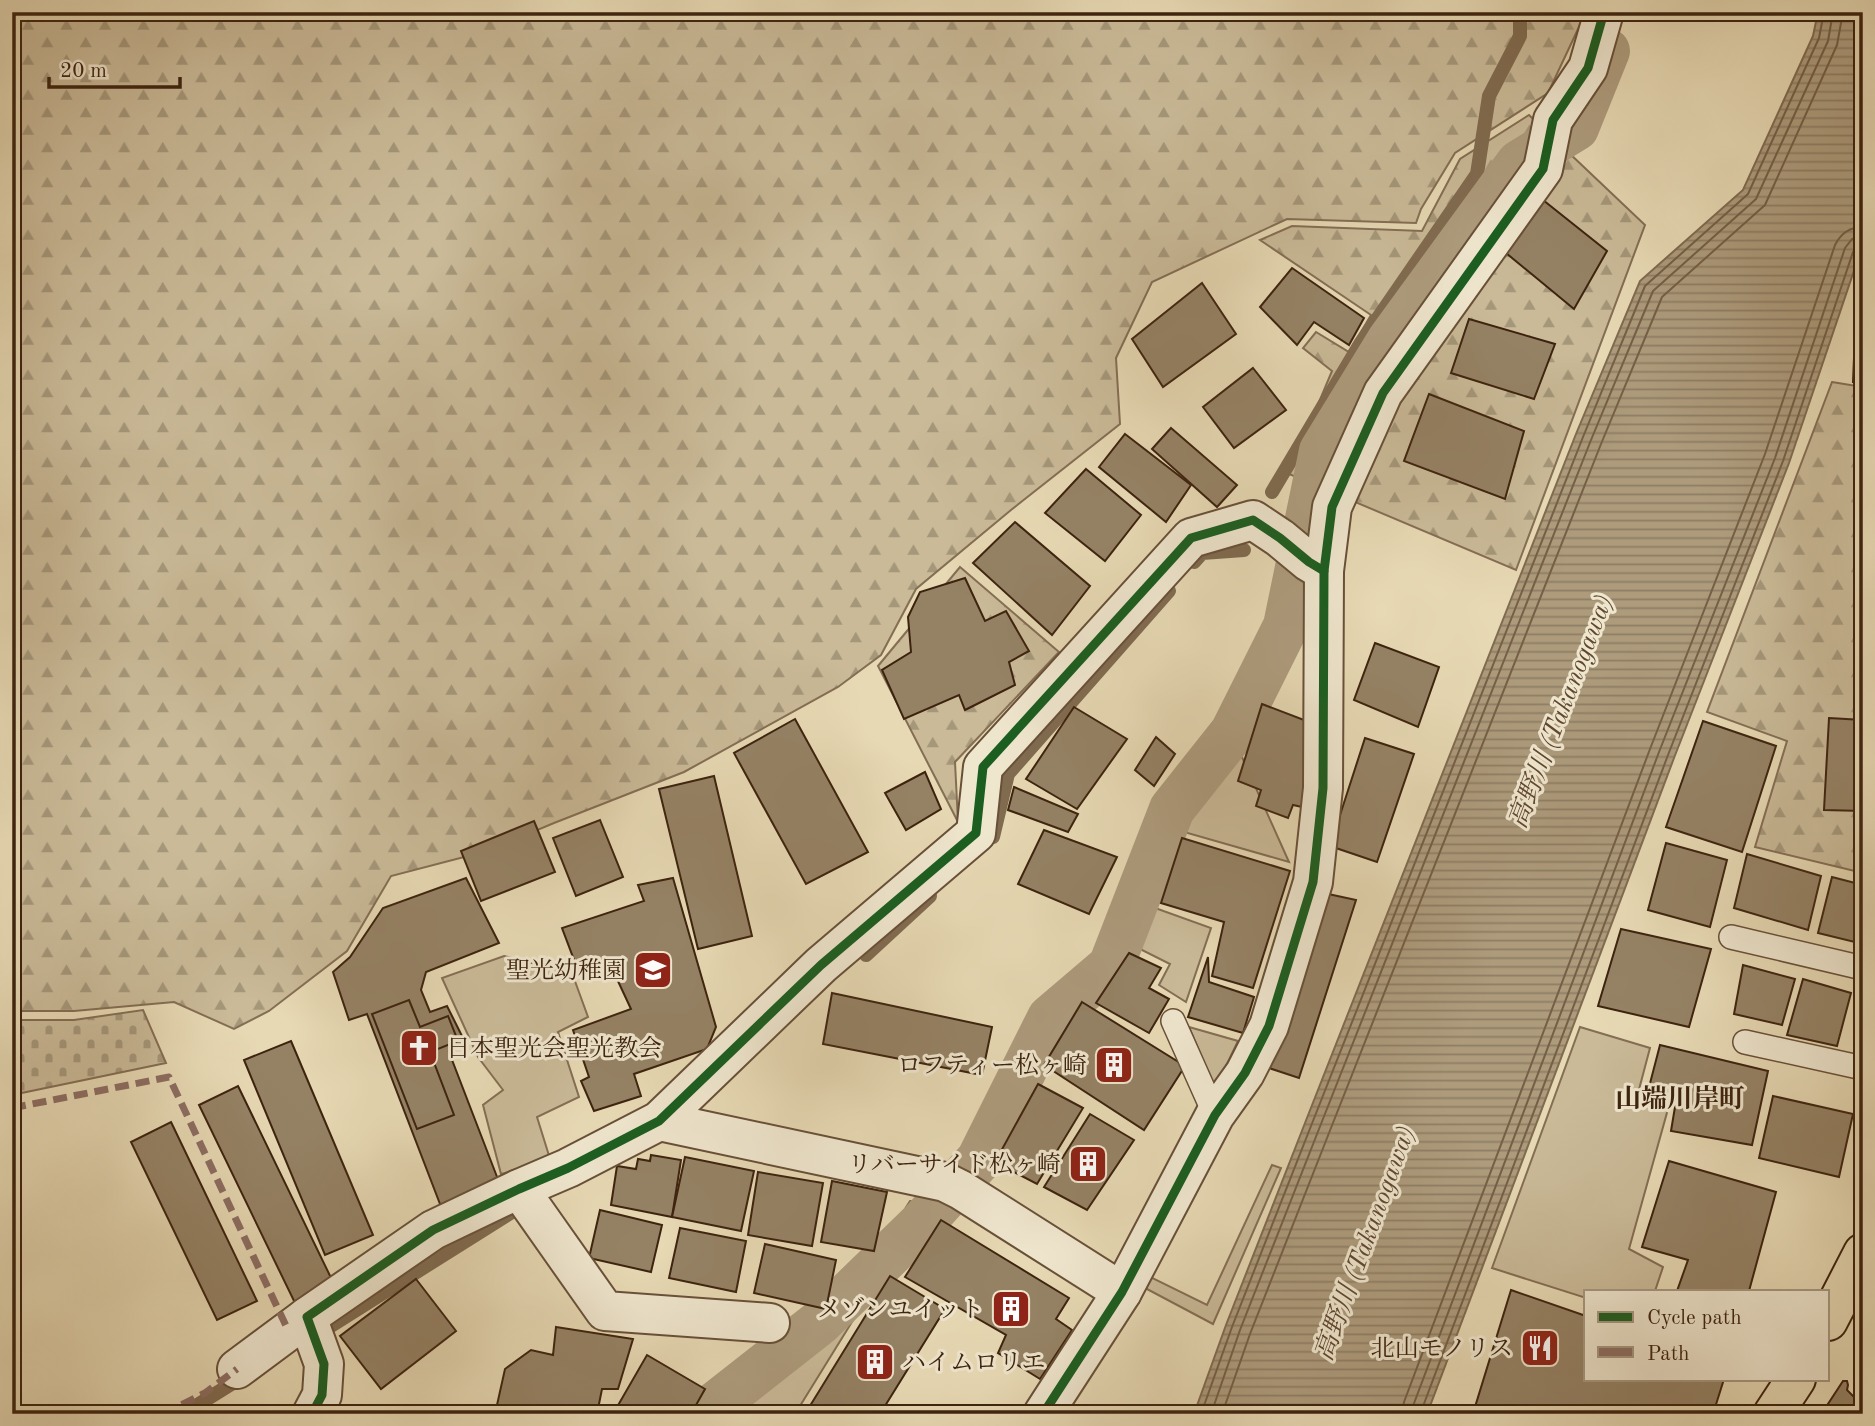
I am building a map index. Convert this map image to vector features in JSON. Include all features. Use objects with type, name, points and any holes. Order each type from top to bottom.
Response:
[{"type":"highway","points":[[1829,1319],[1863,1253]]},
{"type":"highway","points":[[1773,1414],[1795,1380]]},
{"type":"street","points":[[1044,1414],[1122,1292],[1215,1115],[1245,1073],[1269,1026],[1313,882],[1323,788],[1317,567],[1332,507],[1383,393],[1543,169],[1553,120],[1588,68],[1604,12]]},
{"type":"street","points":[[237,1368],[433,1230],[569,1168],[659,1121],[821,965],[976,833],[984,767],[1191,538],[1252,520],[1317,567]]},
{"type":"street","points":[[659,1121],[953,1186],[1122,1292]]},
{"type":"street","points":[[519,1189],[605,1311],[770,1322]]},
{"type":"street","points":[[307,1317],[324,1364],[322,1395],[312,1414]]},
{"type":"lane","points":[[1731,937],[1863,968]]},
{"type":"lane","points":[[1173,1021],[1215,1115]]},
{"type":"lane","points":[[1745,1042],[1863,1068]]},
{"type":"green space","points":[[12,12],[1586,12],[1548,93],[1455,153],[1421,209],[1416,223],[1287,219],[1152,282],[1116,358],[1120,424],[916,589],[881,655],[838,687],[684,772],[487,851],[391,876],[347,951],[269,1011],[234,1029],[174,1002],[74,1011],[12,1011]]},
{"type":"green space","points":[[1529,115],[1645,225],[1516,570],[1289,474],[1332,371],[1303,348],[1316,332],[1349,352],[1371,315],[1260,240],[1292,226],[1422,231],[1460,159]]},
{"type":"green space","points":[[1832,382],[1863,387],[1863,873],[1755,847],[1787,741],[1707,712]]},
{"type":"green space","points":[[960,567],[1059,652],[955,762],[958,822],[878,666]]},
{"type":"green space","points":[[1237,746],[1289,862],[1177,830]]},
{"type":"green space","points":[[1144,904],[1211,928],[1186,1002],[1159,985],[1170,964],[1130,944]]},
{"type":"green space","points":[[504,956],[572,973],[588,1017],[558,1032],[579,1097],[537,1117],[551,1162],[501,1174],[483,1105],[503,1090],[478,1057],[442,978]]},
{"type":"green space","points":[[143,1010],[166,1063],[12,1095],[12,1020],[74,1020]]},
{"type":"green space","points":[[1189,1027],[1238,1041],[1215,1089]]},
{"type":"green space","points":[[1580,1027],[1650,1048],[1637,1097],[1668,1109],[1629,1249],[1663,1267],[1655,1290],[1584,1290],[1584,1297],[1492,1268]]},
{"type":"green space","points":[[993,1096],[1003,1100],[976,1156],[962,1174]]},
{"type":"green space","points":[[1272,1165],[1281,1168],[1213,1324],[1128,1279],[1132,1268],[1207,1305]]},
{"type":"green space","points":[[910,1201],[930,1203],[879,1250]]},
{"type":"green space","points":[[881,1275],[795,1414],[716,1414]]},
{"type":"water","name":"高野川 (Takanogawa)","points":[[1818,12],[1863,12],[1863,244],[1789,463],[1674,758],[1427,1414],[1194,1414],[1226,1325],[1576,434],[1640,281],[1743,190],[1813,36]]},
{"type":"building","points":[[1543,200],[1607,251],[1574,309],[1506,253]]},
{"type":"building","points":[[1292,268],[1364,318],[1349,345],[1314,322],[1297,345],[1260,307]]},
{"type":"building","points":[[1202,283],[1236,334],[1163,387],[1132,339]]},
{"type":"building","points":[[1469,319],[1555,344],[1534,399],[1451,373]]},
{"type":"building","points":[[1855,334],[1863,335],[1863,382],[1853,382]]},
{"type":"building","points":[[1253,368],[1286,410],[1234,448],[1203,407]]},
{"type":"building","points":[[1429,394],[1524,431],[1505,499],[1404,461]]},
{"type":"building","points":[[1171,428],[1237,485],[1217,507],[1152,449]]},
{"type":"building","points":[[1125,434],[1191,485],[1166,522],[1099,467]]},
{"type":"building","points":[[1086,469],[1141,515],[1105,561],[1045,513]]},
{"type":"building","points":[[1015,522],[1090,586],[1052,635],[973,563]]},
{"type":"building","points":[[965,578],[985,621],[1006,611],[1029,651],[1009,662],[1015,685],[965,710],[959,695],[904,719],[882,670],[911,652],[908,617],[920,592]]},
{"type":"building","points":[[1375,643],[1439,667],[1418,727],[1354,700]]},
{"type":"building","points":[[1857,664],[1863,665],[1863,709],[1855,708]]},
{"type":"building","points":[[1262,704],[1304,720],[1312,755],[1302,807],[1293,805],[1288,818],[1256,806],[1261,790],[1238,781]]},
{"type":"building","points":[[1074,707],[1127,739],[1077,809],[1026,779]]},
{"type":"building","points":[[1829,718],[1863,720],[1863,811],[1824,810]]},
{"type":"building","points":[[795,719],[868,852],[806,884],[734,753]]},
{"type":"building","points":[[1703,721],[1776,746],[1742,852],[1666,827]]},
{"type":"building","points":[[1156,737],[1175,754],[1154,786],[1135,770]]},
{"type":"building","points":[[1365,738],[1414,754],[1377,862],[1330,846]]},
{"type":"building","points":[[925,772],[941,809],[906,830],[885,793]]},
{"type":"building","points":[[714,776],[752,936],[698,949],[659,789]]},
{"type":"building","points":[[1014,787],[1078,814],[1068,832],[1008,810]]},
{"type":"building","points":[[600,820],[623,877],[576,896],[553,838]]},
{"type":"building","points":[[534,821],[555,872],[481,901],[461,851]]},
{"type":"building","points":[[1044,830],[1117,857],[1089,914],[1018,884]]},
{"type":"building","points":[[1182,838],[1290,871],[1253,988],[1212,976],[1224,922],[1161,903]]},
{"type":"building","points":[[1666,843],[1727,860],[1710,927],[1648,910]]},
{"type":"building","points":[[1747,854],[1821,876],[1808,930],[1734,908]]},
{"type":"building","points":[[1832,877],[1863,885],[1863,944],[1818,933]]},
{"type":"building","name":"日本聖光会聖光教会","points":[[466,878],[499,943],[426,972],[421,990],[430,1012],[447,1006],[466,1044],[449,1052],[499,1182],[445,1217],[367,1014],[349,1020],[333,972],[350,957],[383,908]]},
{"type":"building","name":"聖光幼稚園","points":[[673,878],[716,1027],[707,1049],[634,1074],[641,1096],[594,1111],[581,1081],[589,1077],[573,1030],[631,1009],[610,964],[579,973],[562,928],[644,901],[638,885]]},
{"type":"building","points":[[1319,892],[1356,900],[1299,1078],[1269,1068]]},
{"type":"building","points":[[1621,929],[1711,949],[1689,1027],[1598,1006]]},
{"type":"building","points":[[1129,953],[1161,968],[1149,988],[1169,999],[1149,1033],[1096,1003]]},
{"type":"building","points":[[1208,957],[1209,982],[1254,997],[1243,1033],[1188,1017]]},
{"type":"building","points":[[1743,965],[1795,979],[1782,1025],[1734,1014]]},
{"type":"building","points":[[1803,979],[1851,993],[1837,1046],[1787,1035]]},
{"type":"building","points":[[832,993],[992,1027],[982,1075],[823,1044]]},
{"type":"building","points":[[409,1000],[420,1027],[448,1016],[458,1041],[430,1052],[454,1115],[417,1129],[372,1014]]},
{"type":"building","name":"ロフティー松ヶ崎","points":[[1082,1002],[1185,1066],[1144,1130],[1044,1065]]},
{"type":"building","points":[[291,1041],[373,1235],[325,1255],[244,1060]]},
{"type":"building","points":[[1660,1045],[1768,1071],[1752,1145],[1671,1131],[1676,1101],[1648,1091]]},
{"type":"building","points":[[1038,1084],[1083,1108],[1037,1184],[995,1162]]},
{"type":"building","points":[[238,1086],[334,1284],[295,1303],[199,1105]]},
{"type":"building","points":[[1773,1096],[1853,1114],[1839,1177],[1759,1158]]},
{"type":"building","name":"リバーサイド松ヶ崎","points":[[1090,1114],[1134,1140],[1087,1210],[1044,1187]]},
{"type":"building","points":[[171,1122],[257,1301],[217,1320],[131,1142]]},
{"type":"building","points":[[651,1155],[681,1160],[672,1217],[611,1205],[617,1166],[636,1169],[638,1159],[650,1161]]},
{"type":"building","points":[[685,1157],[754,1171],[741,1231],[672,1217]]},
{"type":"building","points":[[1669,1161],[1776,1192],[1749,1290],[1677,1290],[1688,1260],[1642,1247]]},
{"type":"building","points":[[758,1172],[823,1183],[812,1246],[748,1235]]},
{"type":"building","points":[[832,1181],[887,1192],[874,1251],[821,1242]]},
{"type":"building","points":[[600,1210],[662,1225],[651,1272],[589,1258]]},
{"type":"building","name":"メゾンユイット","points":[[941,1220],[1069,1298],[1056,1319],[1072,1330],[1040,1379],[998,1353],[1006,1335],[905,1277]]},
{"type":"building","points":[[680,1228],[746,1241],[736,1292],[669,1278]]},
{"type":"building","points":[[765,1244],[836,1260],[826,1309],[754,1293]]},
{"type":"building","name":"ハイムロリエ","points":[[890,1276],[945,1309],[880,1414],[805,1414]]},
{"type":"building","points":[[416,1279],[456,1331],[381,1389],[340,1336]]},
{"type":"building","name":"北山モノリス","points":[[1511,1290],[1584,1315],[1584,1380],[1724,1380],[1713,1414],[1494,1414],[1475,1407]]},
{"type":"building","points":[[556,1327],[633,1339],[618,1389],[602,1389],[597,1414],[495,1414],[505,1369],[531,1350],[553,1355]]},
{"type":"building","points":[[647,1355],[705,1389],[691,1414],[613,1414]]},
{"type":"building","points":[[1843,1381],[1847,1381],[1847,1390],[1856,1399],[1863,1414],[1824,1414]]},
{"type":"waterway","points":[[1272,492],[1360,344],[1477,174],[1489,96],[1520,36],[1520,12]]},
{"type":"waterway","points":[[703,1414],[819,1323],[922,1223],[979,1160],[1050,1018],[1111,966],[1172,809],[1233,732],[1286,626],[1322,451],[1390,340],[1519,163],[1576,128],[1607,51]]},
{"type":"waterway","points":[[1194,562],[1202,553],[1244,550]]},
{"type":"waterway","points":[[993,837],[1008,774],[1169,591]]},
{"type":"waterway","points":[[866,955],[930,896]]},
{"type":"waterway","points":[[326,1329],[515,1210]]},
{"type":"waterway","points":[[183,1414],[244,1376]]},
{"type":"marked path","points":[[12,1108],[169,1077],[288,1330]]},
{"type":"marked path","points":[[163,1414],[205,1393],[237,1369]]},
{"type":"cycle path","points":[[1043,1414],[1122,1292],[1215,1115],[1245,1073],[1269,1026],[1313,882],[1323,788],[1324,571],[1332,507],[1383,393],[1543,169],[1553,120],[1588,68],[1604,12]]},
{"type":"cycle path","points":[[312,1414],[322,1395],[324,1364],[307,1317],[433,1230],[568,1168],[659,1121],[821,965],[976,833],[983,767],[1191,538],[1253,520],[1324,571]]},
{"type":"place","name":"聖光幼稚園","points":[[653,970]]},
{"type":"place","name":"日本聖光会聖光教会","points":[[419,1048]]},
{"type":"place","name":"ロフティー松ヶ崎","points":[[1114,1065]]},
{"type":"place","name":"リバーサイド松ヶ崎","points":[[1088,1164]]},
{"type":"place","name":"メゾンユイット","points":[[1011,1309]]},
{"type":"place","name":"北山モノリス","points":[[1540,1348]]},
{"type":"place","name":"ハイムロリエ","points":[[875,1362]]},
{"type":"district","name":"山端川岸町","points":[[1680,1098]]}]
